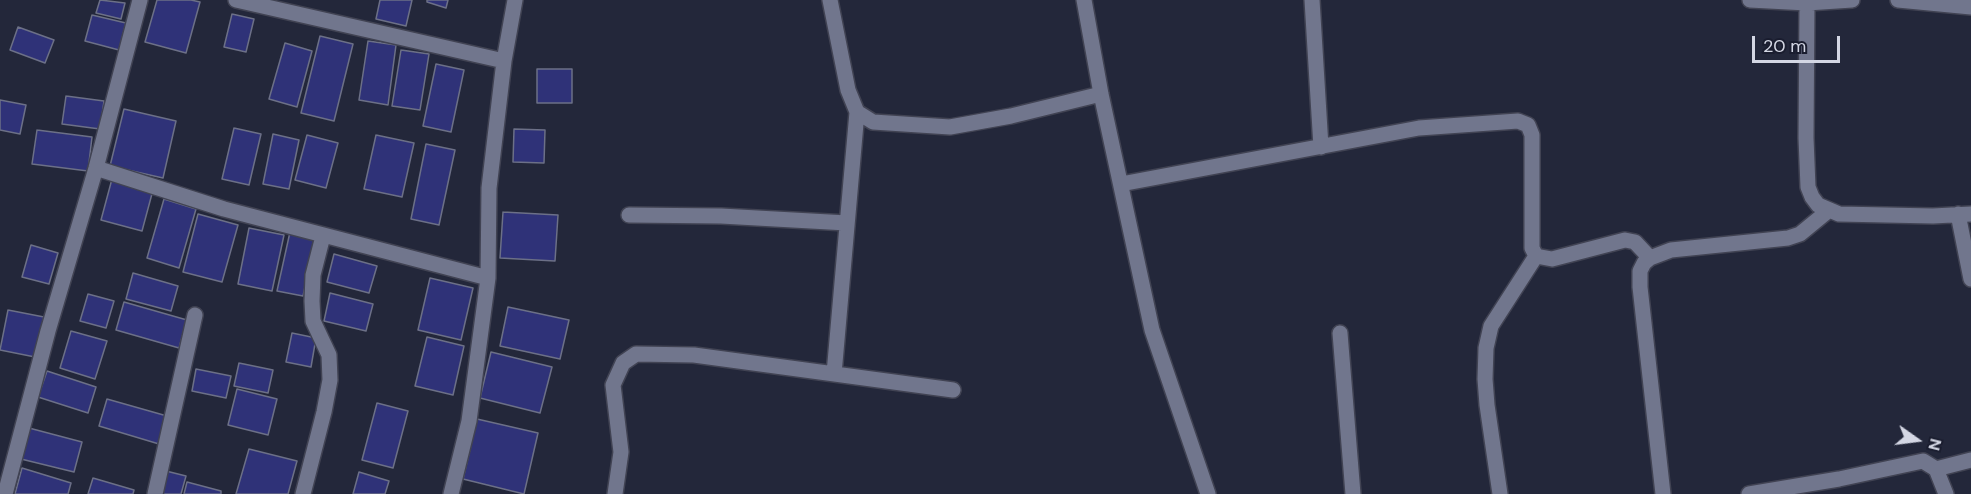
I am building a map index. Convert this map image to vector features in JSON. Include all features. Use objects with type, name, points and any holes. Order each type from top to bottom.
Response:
[{"type":"street","points":[[5,494],[48,331],[96,168],[140,0]]},
{"type":"street","points":[[236,0],[504,61]]},
{"type":"street","points":[[451,494],[469,421],[488,278],[489,188],[504,61],[515,0]]},
{"type":"street","points":[[830,0],[848,90],[856,112],[834,374]]},
{"type":"street","points":[[1084,0],[1101,94],[1152,330],[1208,494]]},
{"type":"street","points":[[1312,0],[1321,147]]},
{"type":"street","points":[[1750,0],[1807,3],[1852,0]]},
{"type":"street","points":[[1898,0],[1971,8]]},
{"type":"street","points":[[1807,3],[1806,138],[1808,188],[1812,197],[1818,205],[1839,214],[1964,214],[1971,279]]},
{"type":"street","points":[[856,112],[873,122],[950,127],[1011,116],[1101,94]]},
{"type":"street","points":[[1121,184],[1419,128],[1523,122],[1532,135],[1532,248],[1536,256]]},
{"type":"street","points":[[96,168],[224,209],[488,278]]},
{"type":"street","points":[[1663,494],[1640,277],[1644,263],[1650,258],[1671,250],[1788,238],[1809,228],[1828,211]]},
{"type":"street","points":[[629,215],[721,216],[848,223]]},
{"type":"street","points":[[303,494],[330,380],[329,355],[313,321],[312,302],[314,275],[323,236]]},
{"type":"street","points":[[1536,256],[1551,259],[1625,240],[1635,242],[1650,258]]},
{"type":"street","points":[[1500,494],[1487,405],[1486,348],[1491,326],[1536,256]]},
{"type":"street","points":[[155,494],[195,315]]},
{"type":"street","points":[[1341,333],[1353,494]]},
{"type":"street","points":[[615,494],[621,452],[613,385],[623,363],[636,354],[694,355],[953,390]]},
{"type":"street","points":[[1936,469],[1971,460]]},
{"type":"street","points":[[1749,494],[1839,479],[1918,461],[1928,463],[1936,469],[1946,494]]},
{"type":"building","points":[[100,0],[125,3],[121,19],[96,13]]},
{"type":"building","points":[[157,0],[200,2],[186,53],[145,42]]},
{"type":"building","points":[[380,0],[412,0],[406,26],[376,19]]},
{"type":"building","points":[[427,0],[448,0],[446,8],[427,2]]},
{"type":"building","points":[[232,14],[254,19],[246,52],[224,47]]},
{"type":"building","points":[[92,15],[126,23],[119,50],[85,41]]},
{"type":"building","points":[[18,27],[54,40],[45,63],[10,50]]},
{"type":"building","points":[[320,36],[353,44],[334,121],[301,113]]},
{"type":"building","points":[[368,41],[396,45],[388,105],[359,100]]},
{"type":"building","points":[[285,43],[312,51],[297,107],[269,99]]},
{"type":"building","points":[[401,50],[429,54],[420,110],[392,106]]},
{"type":"building","points":[[436,64],[464,70],[451,132],[423,126]]},
{"type":"building","points":[[537,69],[572,69],[572,103],[537,103]]},
{"type":"building","points":[[66,96],[104,101],[100,129],[62,124]]},
{"type":"building","points":[[0,100],[26,105],[20,134],[0,130]]},
{"type":"building","points":[[124,109],[176,121],[163,178],[110,166]]},
{"type":"building","points":[[234,128],[261,134],[249,185],[222,179]]},
{"type":"building","points":[[514,129],[545,130],[544,163],[513,162]]},
{"type":"building","points":[[37,130],[92,137],[88,171],[32,164]]},
{"type":"building","points":[[273,134],[299,140],[289,189],[263,184]]},
{"type":"building","points":[[307,135],[338,143],[326,188],[295,180]]},
{"type":"building","points":[[376,135],[414,143],[402,197],[364,189]]},
{"type":"building","points":[[426,144],[455,150],[439,225],[411,219]]},
{"type":"building","points":[[112,179],[153,190],[142,231],[101,220]]},
{"type":"building","points":[[164,199],[196,209],[179,268],[147,258]]},
{"type":"building","points":[[503,212],[558,215],[555,261],[500,258]]},
{"type":"building","points":[[198,214],[238,225],[222,282],[183,272]]},
{"type":"building","points":[[249,228],[284,235],[272,291],[238,284]]},
{"type":"building","points":[[290,232],[316,237],[303,296],[277,291]]},
{"type":"building","points":[[31,245],[58,253],[49,284],[22,277]]},
{"type":"building","points":[[334,254],[377,266],[369,293],[327,282]]},
{"type":"building","points":[[133,273],[178,286],[171,311],[126,299]]},
{"type":"building","points":[[430,278],[473,288],[461,340],[418,330]]},
{"type":"building","points":[[330,293],[373,304],[366,331],[324,321]]},
{"type":"building","points":[[88,294],[114,301],[106,328],[80,321]]},
{"type":"building","points":[[124,302],[187,320],[179,348],[116,330]]},
{"type":"building","points":[[508,307],[569,320],[560,359],[500,346]]},
{"type":"building","points":[[8,310],[44,317],[35,357],[0,350]]},
{"type":"building","points":[[71,331],[107,341],[95,379],[60,368]]},
{"type":"building","points":[[292,333],[316,338],[311,367],[286,362]]},
{"type":"building","points":[[427,337],[464,346],[453,395],[415,386]]},
{"type":"building","points":[[491,352],[552,367],[540,413],[480,398]]},
{"type":"building","points":[[239,363],[273,370],[268,393],[234,386]]},
{"type":"building","points":[[196,369],[231,376],[226,398],[192,391]]},
{"type":"building","points":[[47,371],[96,387],[88,413],[38,397]]},
{"type":"building","points":[[237,389],[277,399],[268,435],[228,425]]},
{"type":"building","points":[[107,399],[167,416],[159,444],[99,426]]},
{"type":"building","points":[[377,403],[408,411],[393,468],[362,460]]},
{"type":"building","points":[[477,419],[538,433],[524,494],[463,479]]},
{"type":"building","points":[[29,428],[82,442],[74,472],[21,459]]},
{"type":"building","points":[[249,449],[297,461],[288,494],[236,494]]},
{"type":"building","points":[[22,468],[71,483],[68,494],[15,494]]},
{"type":"building","points":[[166,471],[186,476],[181,494],[160,494]]},
{"type":"building","points":[[359,472],[389,481],[385,494],[353,494]]},
{"type":"building","points":[[93,478],[134,490],[133,494],[88,494]]},
{"type":"building","points":[[187,482],[221,491],[221,494],[184,494]]}]
